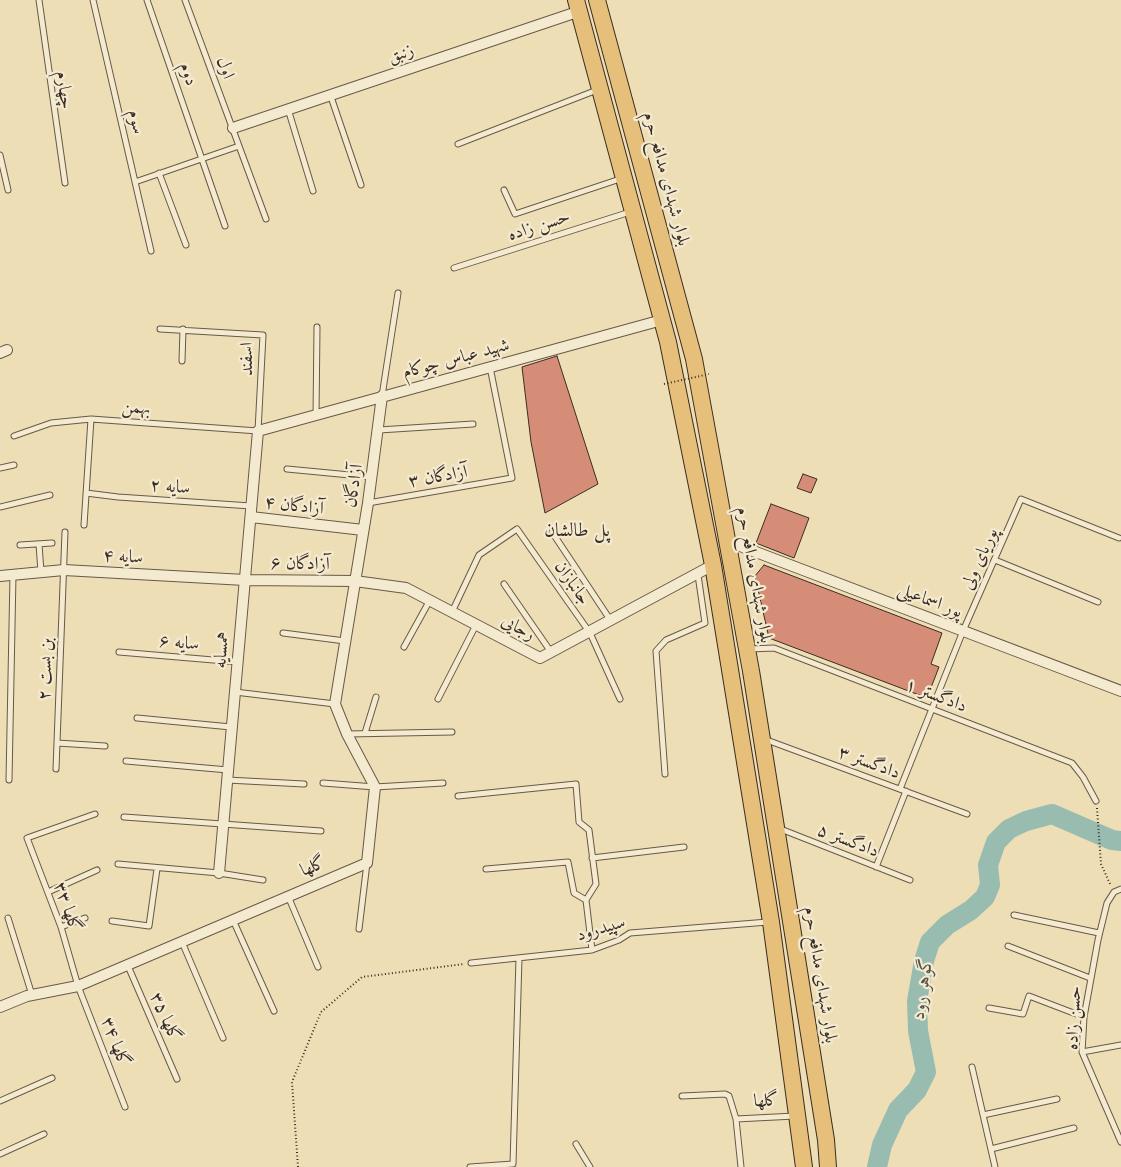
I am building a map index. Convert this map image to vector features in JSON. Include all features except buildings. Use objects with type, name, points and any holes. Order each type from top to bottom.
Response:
[{"type":"main road","name":"بلوار شهدای مدافع حرم","points":[[597,0],[694,359],[747,649],[826,1140],[828,1167]]},
{"type":"main road","points":[[578,5],[662,320],[713,565],[770,922],[804,1167]]},
{"type":"street","name":"زنبق","points":[[233,128],[578,5]]},
{"type":"street","name":"شهید عباس چوکام","points":[[258,431],[662,320]]},
{"type":"street","name":"آزادگان","points":[[355,581],[379,430],[382,396]]},
{"type":"street","name":"همسایه","points":[[219,873],[258,431]]},
{"type":"street","name":"آزادگان ۴","points":[[251,517],[363,530]]},
{"type":"street","name":"پور اسماعیلی","points":[[727,541],[1121,691]]},
{"type":"street","name":"رجایی","points":[[355,581],[406,588],[540,658],[698,575],[713,565]]},
{"type":"street","name":"سایه ۴","points":[[0,576],[64,570],[245,580]]},
{"type":"street","name":"آزادگان ۶","points":[[245,580],[355,581]]},
{"type":"street","points":[[355,581],[336,704],[347,734],[375,787],[367,863]]},
{"type":"street","name":"گلها","points":[[0,1008],[32,995],[78,986],[367,863]]},
{"type":"lane","name":"چهارم","points":[[39,0],[65,183]]},
{"type":"lane","name":"سوم","points":[[94,0],[151,251]]},
{"type":"lane","name":"دوم","points":[[147,0],[226,226]]},
{"type":"lane","name":"اول","points":[[186,0],[266,219]]},
{"type":"lane","points":[[458,144],[600,88]]},
{"type":"lane","points":[[330,94],[361,185]]},
{"type":"lane","points":[[287,109],[313,191]]},
{"type":"lane","points":[[135,182],[239,146]]},
{"type":"lane","points":[[0,155],[8,190]]},
{"type":"lane","points":[[159,173],[186,245]]},
{"type":"lane","points":[[504,190],[515,214],[624,178]]},
{"type":"lane","name":"حسن زاده","points":[[454,268],[633,211]]},
{"type":"lane","points":[[382,396],[398,293]]},
{"type":"lane","points":[[316,416],[317,327]]},
{"type":"lane","name":"اسفند","points":[[160,329],[263,334],[258,431]]},
{"type":"lane","points":[[182,361],[183,329]]},
{"type":"lane","name":"آزادگان ۳","points":[[368,503],[512,478],[490,367]]},
{"type":"lane","points":[[84,525],[91,419]]},
{"type":"lane","name":"بهمن","points":[[14,436],[50,424],[91,419],[258,431]]},
{"type":"lane","points":[[379,430],[473,424]]},
{"type":"lane","points":[[0,468],[14,464]]},
{"type":"lane","points":[[287,469],[372,477]]},
{"type":"lane","name":"سایه ۲","points":[[86,493],[252,506]]},
{"type":"lane","points":[[0,507],[50,495]]},
{"type":"lane","name":"پوریای ولی","points":[[876,867],[931,709],[1021,499],[1119,538]]},
{"type":"lane","name":"جانبازان","points":[[452,612],[479,554],[516,529],[590,633],[620,699]]},
{"type":"lane","name":"بن بست ۲","points":[[56,769],[65,532]]},
{"type":"lane","points":[[552,532],[611,621]]},
{"type":"lane","points":[[20,545],[52,542]]},
{"type":"lane","points":[[39,544],[41,572]]},
{"type":"lane","points":[[995,560],[1098,602]]},
{"type":"lane","points":[[9,780],[13,575]]},
{"type":"lane","points":[[665,774],[656,651],[666,640],[704,624],[698,575]]},
{"type":"lane","points":[[504,584],[551,653]]},
{"type":"lane","points":[[404,647],[430,600]]},
{"type":"lane","points":[[438,699],[476,624]]},
{"type":"lane","points":[[283,633],[346,641]]},
{"type":"lane","name":"دادگستر ۱","points":[[747,649],[774,648],[1072,763],[1083,777],[1096,800]]},
{"type":"lane","name":"سایه ۶","points":[[119,652],[237,662]]},
{"type":"lane","points":[[234,692],[336,704]]},
{"type":"lane","points":[[365,733],[376,698]]},
{"type":"lane","points":[[136,718],[231,727]]},
{"type":"lane","points":[[347,734],[452,732]]},
{"type":"lane","name":"دادگستر ۳","points":[[761,738],[967,814]]},
{"type":"lane","points":[[57,743],[105,746]]},
{"type":"lane","points":[[126,761],[304,784]]},
{"type":"lane","points":[[322,783],[375,787],[443,783]]},
{"type":"lane","points":[[458,796],[576,784],[579,822],[589,830],[596,884],[586,900],[592,950]]},
{"type":"lane","name":"گلها ۳۳","points":[[78,986],[61,927],[27,838],[95,814]]},
{"type":"lane","points":[[124,817],[321,831]]},
{"type":"lane","name":"دادگستر ۵","points":[[776,827],[910,880]]},
{"type":"lane","points":[[592,858],[684,847]]},
{"type":"lane","points":[[486,869],[568,862],[574,893],[586,900]]},
{"type":"lane","points":[[359,928],[367,863]]},
{"type":"lane","points":[[118,864],[219,873],[263,880]]},
{"type":"lane","points":[[112,920],[149,926],[157,868]]},
{"type":"lane","points":[[48,892],[97,870]]},
{"type":"lane","points":[[1114,892],[1121,889]]},
{"type":"lane","name":"حسن زاده","points":[[1114,892],[1107,903],[1099,933],[1084,1018],[1082,1052],[1121,1142]]},
{"type":"lane","points":[[288,895],[318,967]]},
{"type":"lane","points":[[1014,916],[1099,933]]},
{"type":"lane","points":[[8,918],[32,995]]},
{"type":"lane","points":[[61,927],[85,918]]},
{"type":"lane","points":[[233,919],[274,1011]]},
{"type":"lane","name":"سپیدرود","points":[[471,963],[592,950],[619,940],[630,933],[770,922]]},
{"type":"lane","points":[[182,942],[223,1038]]},
{"type":"lane","points":[[1008,946],[1090,978]]},
{"type":"lane","points":[[470,1167],[513,1164],[519,958]]},
{"type":"lane","name":"گلها ۳۵","points":[[128,966],[177,1079]]},
{"type":"lane","name":"گلها ۳۴","points":[[78,986],[125,1107]]},
{"type":"lane","points":[[989,1008],[1023,1014],[1029,996],[1084,1018]]},
{"type":"lane","points":[[1082,1052],[1121,1045]]},
{"type":"lane","points":[[972,1067],[995,1167]]},
{"type":"lane","points":[[0,1101],[52,1078]]},
{"type":"lane","name":"گلها","points":[[682,1096],[725,1094],[732,1101],[736,1119],[741,1167]]},
{"type":"lane","points":[[983,1115],[1057,1099]]},
{"type":"lane","name":"گلها","points":[[736,1119],[797,1116]]},
{"type":"lane","points":[[991,1149],[1074,1128]]},
{"type":"lane","points":[[0,1154],[44,1134]]},
{"type":"lane","points":[[576,1144],[590,1167]]},
{"type":"path","points":[[664,384],[709,374]]},
{"type":"path","points":[[1098,816],[1101,864],[1114,892]]},
{"type":"path","points":[[298,1167],[292,1082],[321,1012],[362,977],[471,963]]},
{"type":"waterway","name":"گوهر رود","points":[[877,1167],[882,1145],[898,1110],[917,1090],[926,1072],[918,1031],[917,1001],[924,961],[930,942],[947,925],[971,910],[985,897],[990,885],[988,865],[996,842],[1009,829],[1026,821],[1052,814],[1112,840],[1121,841]]},
{"type":"district","name":"پل طالشان","points":[[577,531]]}]
